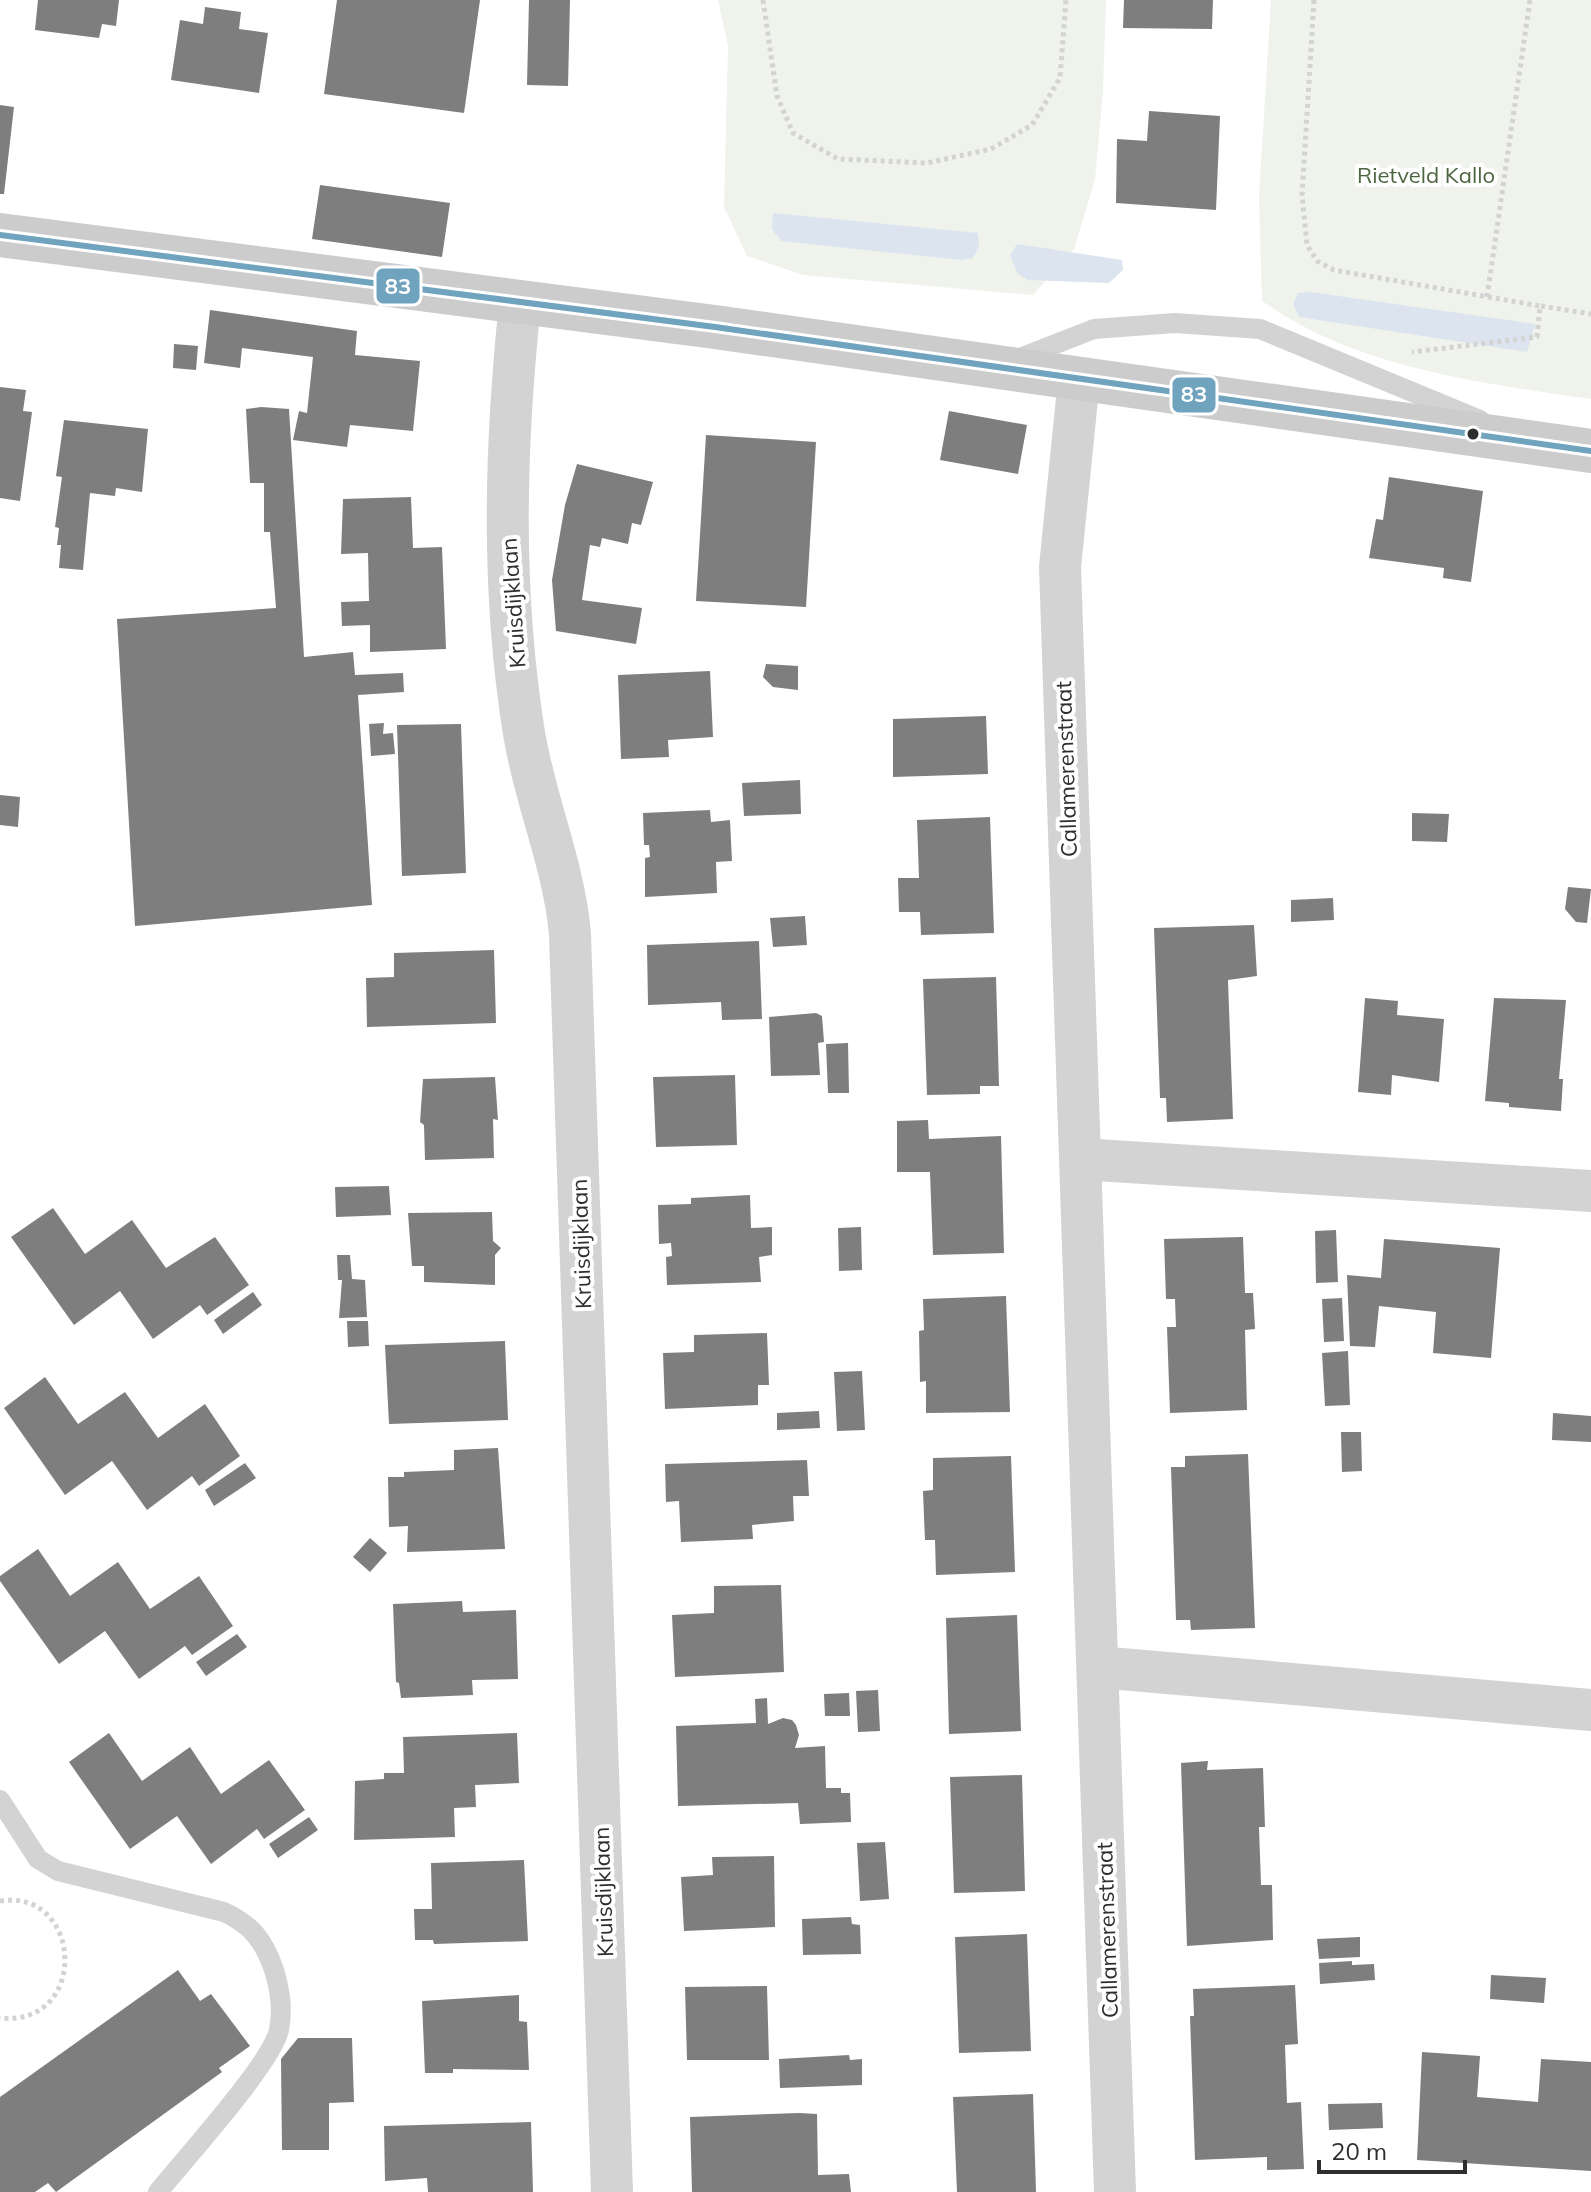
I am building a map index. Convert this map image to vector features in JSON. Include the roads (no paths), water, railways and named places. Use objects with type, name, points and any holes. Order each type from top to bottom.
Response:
[{"type":"main road","points":[[0,235],[997,367],[1591,451]]},
{"type":"street","name":"Kruisdijklaan","points":[[520,303],[509,427],[510,604],[524,734],[567,896],[570,934],[612,2192]]},
{"type":"street","name":"Callamerenstraat","points":[[1079,379],[1060,567],[1115,2192]]},
{"type":"street","points":[[1080,1159],[1591,1191]]},
{"type":"street","points":[[1098,1667],[1591,1710]]},
{"type":"lane","points":[[997,367],[1094,329],[1175,323],[1260,329],[1382,377],[1527,442]]},
{"type":"lane","points":[[0,1800],[38,1859],[58,1871],[224,1912],[245,1921],[266,1945],[282,1993],[279,2032],[263,2063],[158,2192]]},
{"type":"park label","name":"Rietveld Kallo","points":[[1426,175]]}]
